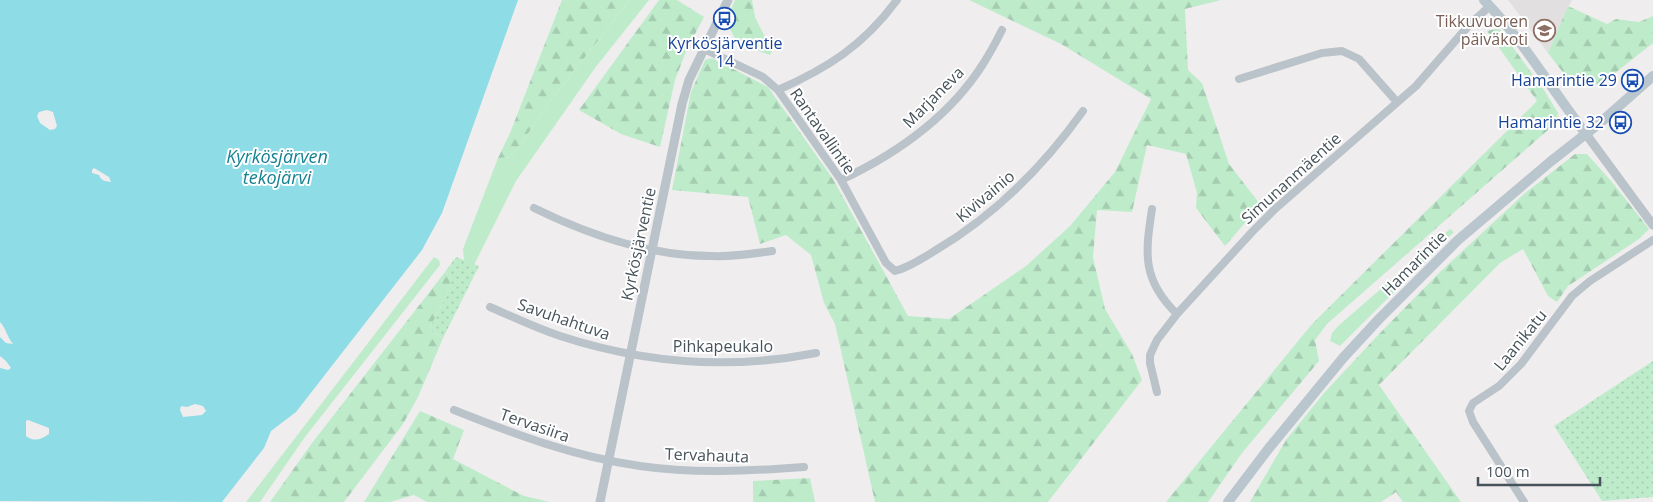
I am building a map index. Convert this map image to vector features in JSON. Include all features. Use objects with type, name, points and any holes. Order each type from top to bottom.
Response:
[{"type":"main road","points":[[1487,3],[1540,69],[1586,134]]},
{"type":"main road","name":"Hamarintie","points":[[1228,502],[1269,448],[1343,358],[1379,319],[1458,240],[1653,76]]},
{"type":"street","name":"Kyrkösjärventie","points":[[600,502],[682,104],[689,80],[728,0]]},
{"type":"street","points":[[778,90],[818,71],[841,57],[885,17],[897,0]]},
{"type":"street","name":"Simunanmäentie","points":[[1157,392],[1150,355],[1157,340],[1177,314],[1269,214],[1416,86],[1487,3]]},
{"type":"street","name":"Marjaneva","points":[[841,180],[904,144],[934,120],[958,96],[983,65],[1002,30]]},
{"type":"street","name":"Rantavallintie","points":[[704,49],[763,77],[778,90],[841,180],[886,263]]},
{"type":"street","points":[[1239,80],[1322,53],[1342,51],[1360,60],[1397,102]]},
{"type":"street","name":"Kivivainio","points":[[886,263],[895,271],[905,268],[953,240],[980,221],[1016,190],[1044,161],[1083,111]]},
{"type":"street","points":[[1586,134],[1653,225]]},
{"type":"street","points":[[534,208],[581,229],[620,242],[679,254],[738,256],[772,251]]},
{"type":"street","points":[[1152,209],[1146,246],[1151,276],[1161,297],[1177,314]]},
{"type":"street","name":"Laanikatu","points":[[1524,502],[1473,422],[1469,412],[1473,403],[1499,386],[1521,364],[1572,296],[1653,240]]},
{"type":"street","name":"Savuhahtuva","points":[[490,308],[559,336],[630,354]]},
{"type":"street","name":"Pihkapeukalo","points":[[630,354],[662,360],[729,363],[789,359],[816,353]]},
{"type":"street","name":"Tervasiira","points":[[454,410],[553,447],[609,460]]},
{"type":"street","name":"Tervahauta","points":[[609,460],[641,466],[682,470],[761,470],[804,467]]},
{"type":"shaded area","name":"Tikkuvuoren päiväkoti","points":[[1508,0],[1572,0],[1548,53]]},
{"type":"green space","points":[[562,0],[630,0],[551,100],[512,157],[498,158],[510,133]]},
{"type":"green space","points":[[630,0],[649,0],[595,68],[516,181],[474,265],[464,260],[463,249],[498,158],[512,157],[551,100]]},
{"type":"green space","points":[[659,0],[677,0],[704,17],[687,49],[675,80],[660,147],[621,134],[579,110]]},
{"type":"green space","points":[[735,0],[752,0],[755,17],[772,51],[770,55],[738,44],[730,29],[728,16]]},
{"type":"green space","points":[[969,0],[1221,0],[1185,9],[1188,70],[1202,83],[1229,164],[1263,208],[1244,224],[1225,246],[1196,208],[1197,193],[1186,154],[1147,145],[1132,212],[1097,210],[1093,257],[1105,309],[1132,354],[1142,380],[1048,502],[875,502],[835,324],[824,303],[811,255],[786,235],[760,244],[748,197],[672,190],[691,92],[705,60],[712,58],[768,87],[833,179],[908,316],[949,319],[1026,266],[1070,226],[1115,172],[1151,99],[1061,44]]},
{"type":"green space","points":[[1568,6],[1607,24],[1616,19],[1639,22],[1653,16],[1653,43],[1600,85],[1568,79],[1548,53]]},
{"type":"green space","points":[[1499,28],[1544,90],[1558,113],[1556,123],[1327,324],[1315,340],[1319,361],[1242,453],[1208,502],[1166,502],[1312,324],[1537,101],[1487,31]]},
{"type":"green space","points":[[1575,154],[1587,154],[1649,229],[1639,239],[1568,286],[1557,302],[1548,296],[1523,249],[1500,263],[1379,385],[1461,502],[1403,502],[1396,492],[1381,502],[1250,502],[1286,440],[1324,393],[1379,334],[1440,272],[1524,194]]},
{"type":"green space","points":[[1450,229],[1454,232],[1340,346],[1330,341],[1332,333],[1338,326]]},
{"type":"green space","points":[[434,257],[439,260],[440,265],[305,437],[260,502],[246,502]]},
{"type":"green space","points":[[456,257],[479,266],[443,338],[429,330],[446,296],[452,279],[445,272]]},
{"type":"green space","points":[[445,272],[452,279],[446,296],[429,330],[443,338],[418,397],[403,424],[344,502],[270,502],[312,443]]},
{"type":"green space","points":[[1653,361],[1653,497],[1602,501],[1554,426]]},
{"type":"green space","points":[[420,411],[464,430],[453,459],[524,496],[550,502],[427,502],[414,495],[390,502],[364,502]]},
{"type":"green space","points":[[810,478],[815,502],[753,502],[753,481]]},
{"type":"water","name":"Kyrkösjärven tekojärvi","points":[[0,0],[518,0],[442,213],[422,250],[296,412],[271,431],[264,448],[222,502],[0,501],[0,368],[8,370],[11,368],[0,356],[0,337],[6,343],[13,344],[0,322]],"holes":[[[47,110],[53,112],[57,126],[55,129],[50,130],[40,123],[37,116],[39,112]],[[94,168],[109,177],[111,182],[102,180],[99,175],[92,173]],[[195,404],[203,406],[206,411],[202,415],[183,417],[180,410],[181,406],[187,407]],[[28,420],[49,428],[49,434],[38,440],[29,438],[26,436],[26,421]]]},
{"type":"place","name":"Kyrkösjärventie 14","points":[[725,19]]},
{"type":"place","name":"Tikkuvuoren päiväkoti","points":[[1544,30]]},
{"type":"place","name":"Hamarintie 29","points":[[1633,80]]},
{"type":"place","name":"Hamarintie 32","points":[[1620,122]]}]
